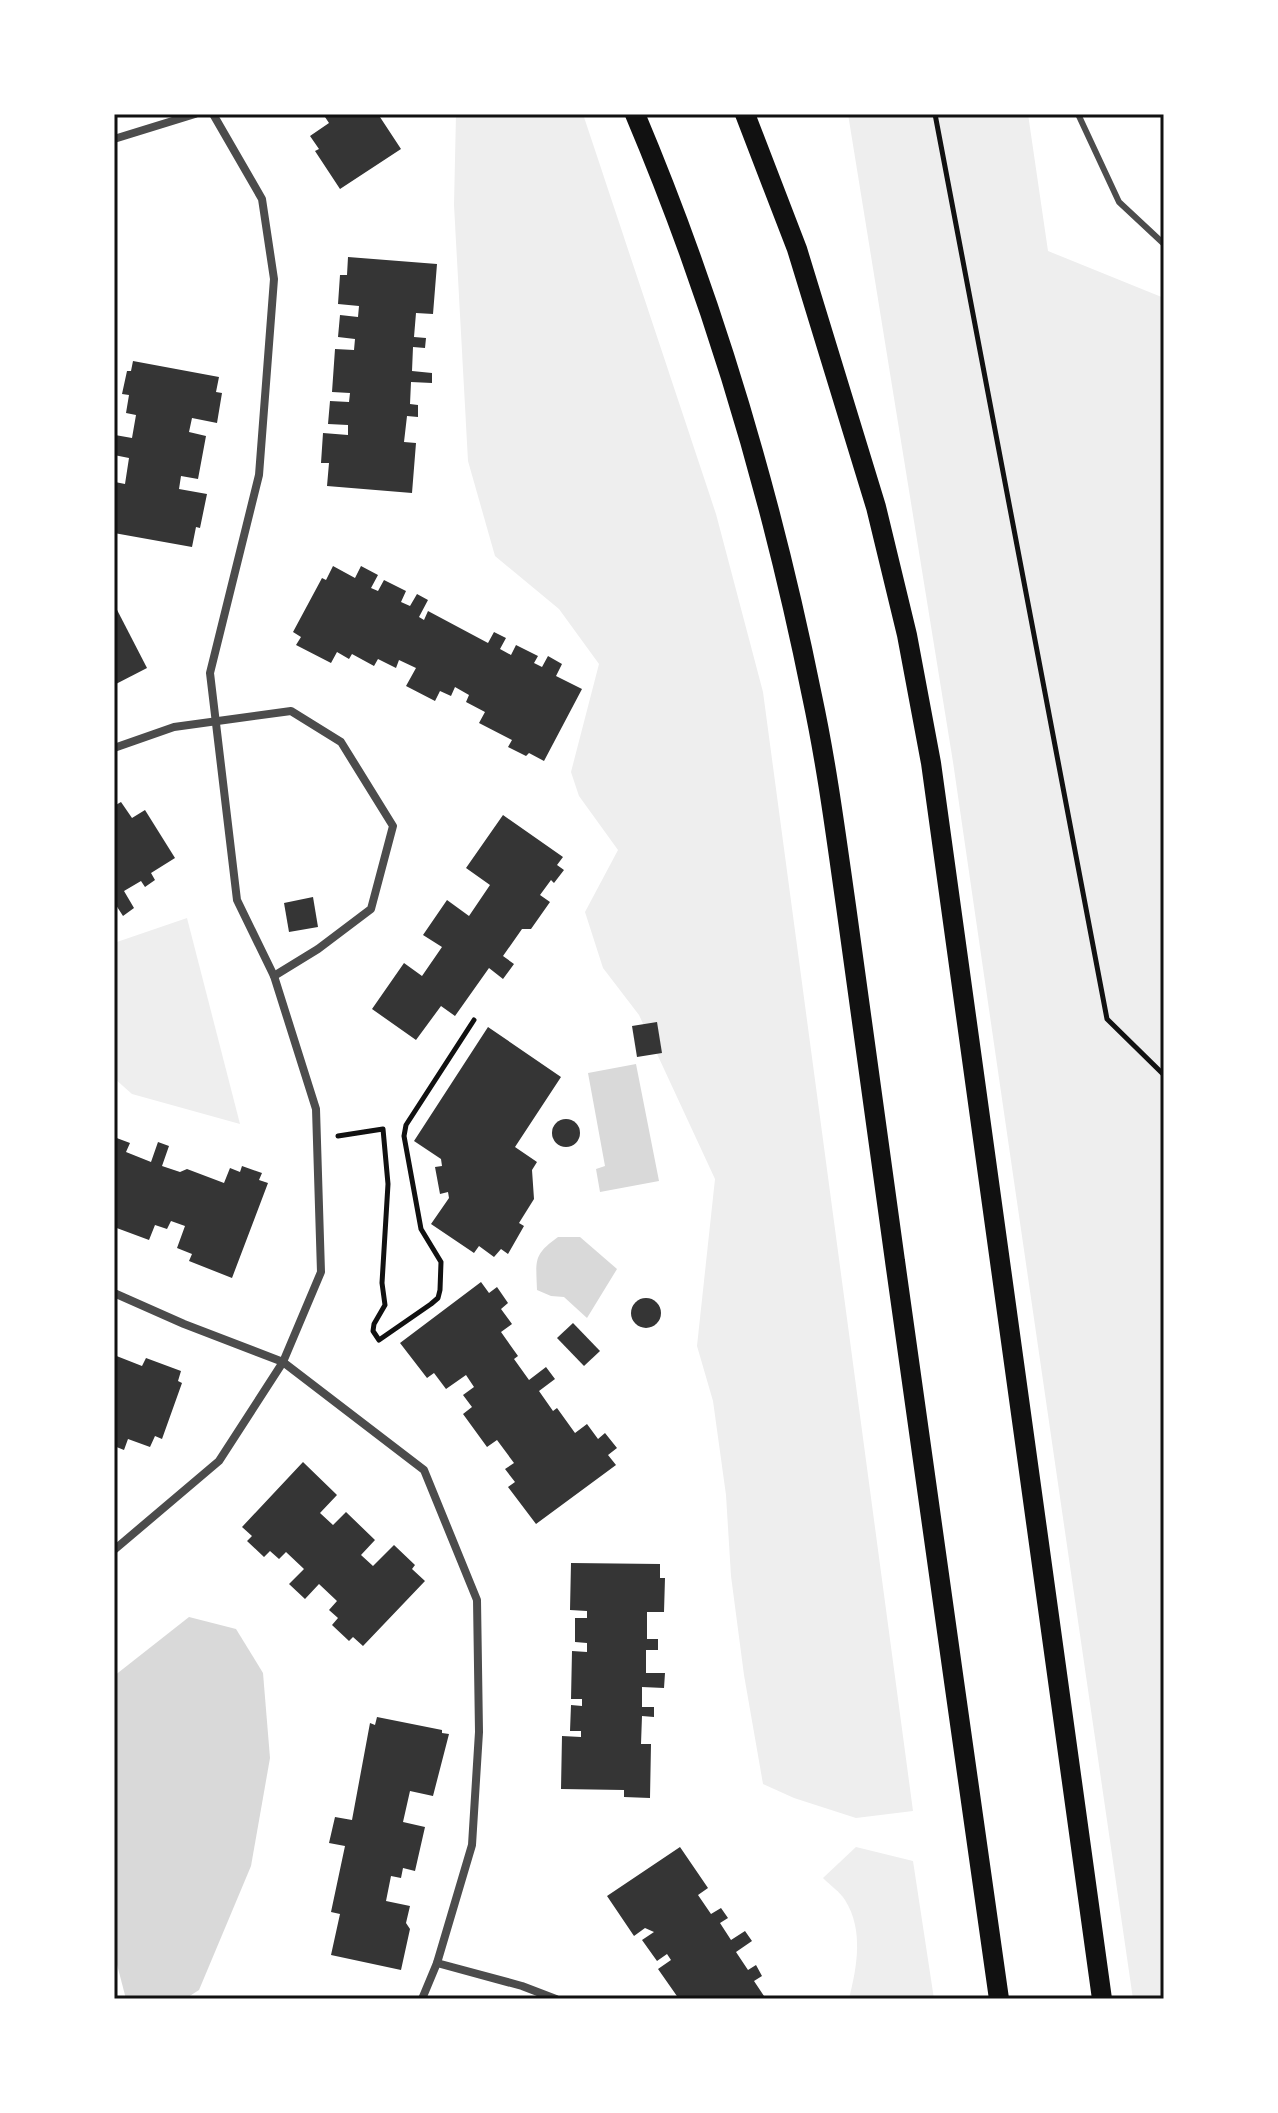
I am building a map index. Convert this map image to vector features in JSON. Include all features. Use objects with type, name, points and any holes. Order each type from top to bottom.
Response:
[{"type":"main road","points":[[635,114],[664,182],[707,302],[751,445],[785,572],[813,700],[855,967],[999,1999]]},
{"type":"main road","points":[[745,114],[797,249],[876,507],[907,635],[931,763],[1102,1999]]},
{"type":"street","points":[[114,139],[195,114]]},
{"type":"street","points":[[114,1550],[219,1461],[283,1362],[321,1272],[316,1109],[274,976],[237,900],[210,673],[259,475],[274,279],[262,199],[213,114]]},
{"type":"street","points":[[114,748],[174,727],[291,711],[341,742],[393,826],[371,909],[318,949],[274,976]]},
{"type":"street","points":[[114,1293],[283,1362],[424,1470],[477,1600],[479,1732],[472,1845],[437,1963],[422,1999]]},
{"type":"street","points":[[437,1963],[522,1986],[556,1999]]},
{"type":"lane","points":[[1078,114],[1119,202],[1164,244]]},
{"type":"path","points":[[935,114],[1107,1019],[1164,1075]]},
{"type":"path","points":[[317,1140],[383,1129],[388,1184],[382,1283],[385,1305],[373,1331],[379,1340],[438,1298],[441,1262],[421,1229],[404,1136],[406,1125],[474,1020]]},
{"type":"shaded area","points":[[456,114],[583,114],[716,514],[763,692],[913,1811],[856,1818],[794,1798],[763,1784],[731,1576],[726,1495],[713,1401],[697,1346],[715,1179],[639,1015],[603,968],[585,912],[618,850],[579,796],[571,772],[599,664],[559,609],[495,556],[468,461],[454,205]]},
{"type":"shaded area","points":[[848,114],[1028,114],[1048,251],[1164,298],[1164,1999],[1133,1999],[953,762]]},
{"type":"shaded area","points":[[187,918],[240,1124],[132,1094],[114,1078],[114,943]]},
{"type":"shaded area","points":[[636,1064],[659,1181],[600,1192],[596,1169],[605,1166],[588,1073]]},
{"type":"shaded area","points":[[558,1237],[580,1237],[617,1269],[587,1318],[564,1297],[537,1290],[538,1259]]},
{"type":"shaded area","points":[[189,1617],[236,1629],[263,1673],[270,1758],[251,1866],[199,1990],[185,1999],[126,1999],[114,1953],[114,1676]]},
{"type":"shaded area","points":[[856,1847],[913,1861],[934,1999],[849,1999],[856,1962],[855,1924],[845,1900],[823,1878]]},
{"type":"building","points":[[323,114],[378,114],[401,149],[340,189],[315,151],[319,149],[310,136],[329,123]]},
{"type":"building","points":[[348,257],[437,264],[433,314],[416,313],[414,337],[426,338],[425,348],[413,347],[412,371],[432,373],[432,383],[411,382],[410,404],[418,405],[418,417],[407,416],[404,442],[416,443],[412,493],[327,486],[329,463],[321,463],[323,433],[348,435],[348,425],[328,424],[330,401],[349,402],[350,393],[332,392],[335,349],[354,350],[355,339],[338,337],[340,315],[358,317],[359,306],[338,304],[340,275],[347,275]]},
{"type":"building","points":[[133,361],[219,377],[216,392],[222,393],[217,423],[192,418],[189,432],[206,436],[198,479],[181,476],[179,489],[207,494],[200,528],[196,527],[192,547],[114,533],[115,482],[125,484],[129,458],[114,455],[114,439],[115,435],[132,438],[136,415],[126,413],[129,395],[122,394],[127,371],[131,371]]},
{"type":"building","points":[[333,566],[355,578],[361,566],[378,575],[371,588],[378,591],[384,580],[406,591],[401,602],[410,606],[417,594],[428,600],[419,617],[424,620],[428,611],[488,643],[494,632],[506,638],[500,649],[511,655],[516,645],[538,656],[534,663],[542,667],[548,656],[562,664],[556,676],[582,689],[544,761],[508,747],[512,740],[479,723],[485,712],[466,702],[469,695],[455,687],[451,696],[440,691],[435,701],[406,686],[416,668],[399,660],[396,668],[378,659],[374,666],[352,654],[349,659],[337,652],[331,663],[296,645],[301,637],[293,632],[322,578],[326,580]]},
{"type":"building","points":[[114,604],[147,668],[114,685]]},
{"type":"building","points":[[121,802],[132,818],[145,810],[175,858],[151,873],[155,880],[145,887],[141,881],[124,891],[134,908],[123,916],[114,902],[114,806]]},
{"type":"building","points":[[503,815],[563,857],[557,865],[564,870],[554,883],[551,880],[540,895],[550,902],[531,929],[522,929],[503,956],[514,964],[503,979],[489,968],[455,1016],[441,1006],[416,1040],[372,1009],[404,963],[422,976],[442,947],[423,935],[447,900],[469,916],[490,885],[466,868]]},
{"type":"building","points":[[313,897],[318,927],[289,932],[284,903]]},
{"type":"building","points":[[657,1022],[662,1053],[637,1057],[632,1026]]},
{"type":"building","points":[[488,1027],[561,1077],[515,1147],[537,1162],[532,1170],[534,1199],[519,1223],[524,1226],[508,1254],[501,1249],[494,1257],[479,1246],[474,1253],[431,1224],[449,1198],[448,1192],[440,1194],[435,1167],[442,1166],[441,1159],[414,1141]]},
{"type":"building","points":[[566,1119],[576,1123],[580,1133],[576,1143],[566,1147],[556,1143],[552,1133],[556,1123]]},
{"type":"building","points":[[114,1137],[130,1143],[126,1152],[151,1162],[158,1142],[169,1146],[162,1166],[180,1172],[187,1169],[224,1183],[230,1168],[240,1172],[242,1166],[262,1173],[259,1180],[268,1183],[232,1278],[189,1261],[192,1254],[177,1248],[185,1226],[171,1221],[167,1229],[155,1225],[149,1240],[114,1227]]},
{"type":"building","points":[[481,1282],[489,1293],[497,1287],[508,1303],[501,1309],[512,1324],[501,1332],[518,1356],[514,1359],[529,1380],[546,1367],[555,1379],[539,1391],[553,1411],[557,1408],[575,1433],[587,1424],[598,1439],[605,1433],[617,1448],[608,1455],[616,1465],[536,1524],[508,1487],[515,1482],[505,1469],[514,1463],[497,1440],[487,1447],[463,1414],[472,1407],[463,1395],[474,1387],[466,1375],[446,1389],[434,1373],[427,1378],[400,1343]]},
{"type":"building","points":[[646,1298],[652,1299],[660,1307],[660,1319],[652,1327],[646,1328],[640,1327],[632,1319],[631,1313],[632,1307],[640,1299]]},
{"type":"building","points":[[573,1323],[600,1351],[584,1366],[557,1338]]},
{"type":"building","points":[[114,1355],[142,1366],[146,1358],[181,1371],[178,1381],[182,1383],[162,1439],[155,1436],[150,1447],[128,1439],[124,1450],[114,1446]]},
{"type":"building","points":[[303,1462],[337,1495],[320,1513],[333,1525],[346,1512],[375,1540],[361,1555],[373,1566],[394,1545],[415,1565],[412,1569],[425,1581],[363,1646],[353,1637],[349,1641],[332,1625],[338,1618],[329,1610],[337,1601],[319,1584],[305,1599],[289,1584],[304,1569],[286,1552],[279,1559],[270,1551],[264,1557],[247,1541],[252,1536],[242,1527]]},
{"type":"building","points":[[571,1563],[660,1564],[660,1578],[665,1578],[664,1612],[647,1612],[647,1639],[658,1639],[658,1650],[646,1650],[646,1673],[665,1673],[664,1688],[642,1687],[642,1707],[654,1707],[654,1717],[642,1716],[641,1744],[651,1744],[650,1798],[624,1797],[624,1790],[561,1789],[562,1736],[581,1737],[581,1731],[570,1731],[571,1705],[582,1706],[582,1699],[571,1699],[572,1651],[587,1652],[587,1643],[575,1642],[575,1618],[587,1618],[587,1611],[570,1610]]},
{"type":"building","points":[[377,1717],[449,1734],[433,1796],[410,1791],[403,1822],[425,1827],[415,1871],[403,1868],[401,1878],[391,1876],[386,1901],[410,1906],[406,1923],[410,1929],[401,1970],[331,1955],[340,1914],[331,1912],[345,1846],[329,1843],[335,1817],[352,1820],[370,1723],[375,1725]]},
{"type":"building","points":[[680,1847],[708,1888],[698,1895],[711,1914],[721,1908],[728,1918],[720,1923],[731,1940],[745,1931],[752,1941],[736,1952],[748,1970],[756,1965],[762,1976],[754,1981],[766,1999],[679,1999],[658,1969],[671,1960],[667,1954],[657,1961],[642,1940],[654,1932],[645,1928],[634,1936],[607,1896]]}]
